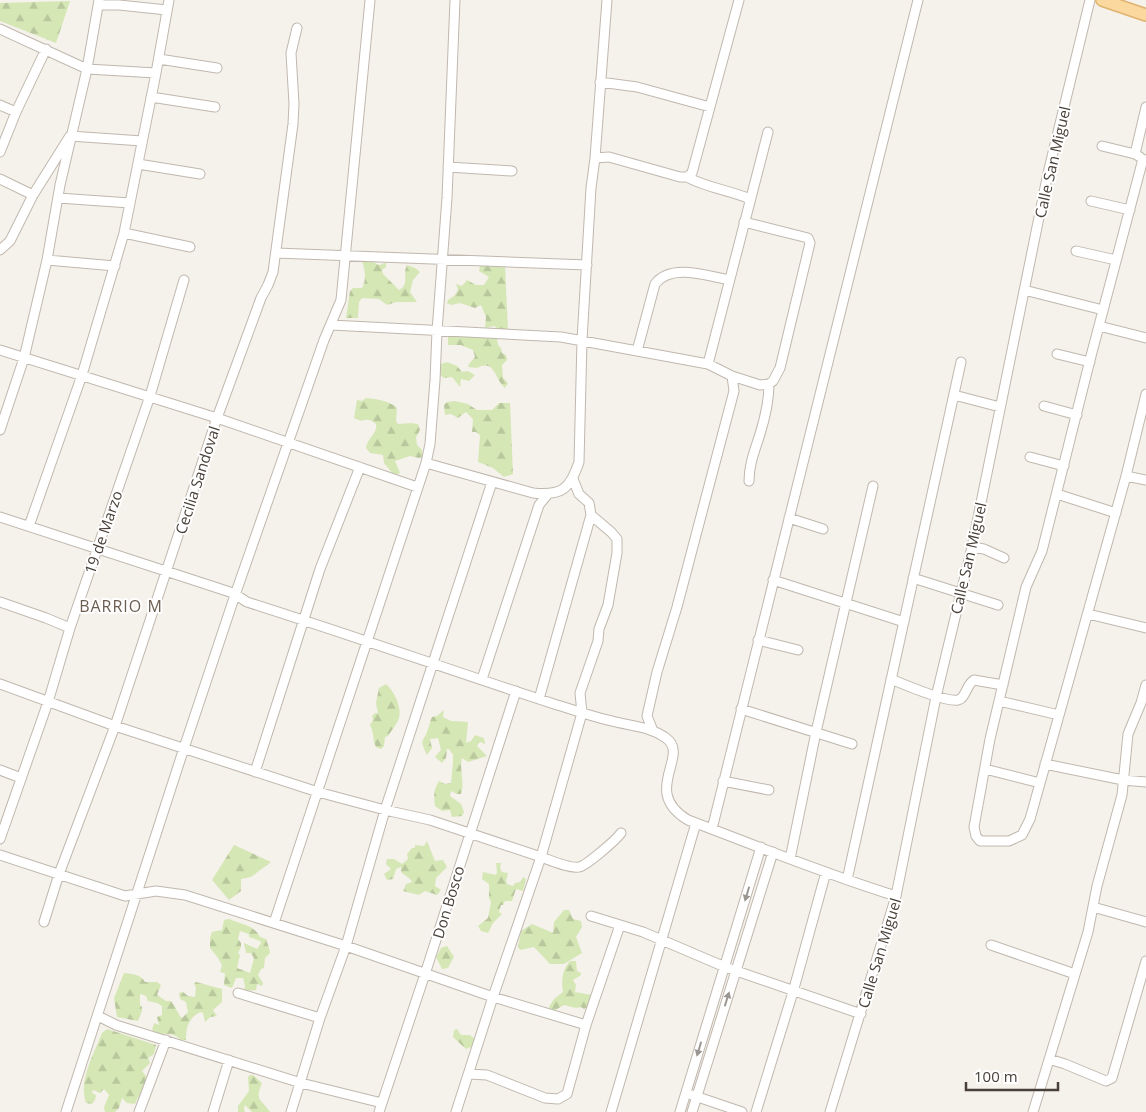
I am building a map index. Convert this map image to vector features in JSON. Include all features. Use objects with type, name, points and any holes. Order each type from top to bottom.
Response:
[{"type":"main road","points":[[1102,0],[1146,15]]},
{"type":"street","points":[[29,526],[82,375],[124,233],[152,97],[169,0]]},
{"type":"street","points":[[66,1112],[235,595],[324,340],[341,300],[370,0]]},
{"type":"street","points":[[274,923],[426,463],[432,426],[448,167],[455,0]]},
{"type":"street","points":[[426,463],[533,493],[548,494],[564,489],[573,478],[579,462],[582,340],[607,0]]},
{"type":"street","points":[[687,177],[692,174],[739,0]]},
{"type":"street","points":[[712,829],[918,0]]},
{"type":"street","name":"Calle San Miguel","points":[[830,1112],[896,896],[936,697],[972,547],[1048,173],[1090,0]]},
{"type":"street","points":[[0,430],[24,358],[47,260],[60,185],[87,69],[99,3],[168,10]]},
{"type":"street","name":"Cecilia Sandoval","points":[[44,922],[59,874],[114,726],[167,572],[217,418],[261,298],[273,272],[293,124],[294,104],[291,53],[297,28]]},
{"type":"street","points":[[0,29],[87,69],[156,74]]},
{"type":"street","points":[[0,152],[16,112],[46,49]]},
{"type":"street","points":[[159,59],[217,68]]},
{"type":"street","points":[[600,82],[637,87],[710,107]]},
{"type":"street","points":[[152,97],[215,108]]},
{"type":"street","points":[[0,105],[16,112]]},
{"type":"street","points":[[1135,154],[1146,107]]},
{"type":"street","points":[[708,364],[768,132]]},
{"type":"street","points":[[70,136],[142,141]]},
{"type":"street","points":[[0,250],[10,241],[33,195],[70,136]]},
{"type":"street","points":[[1102,146],[1135,154],[1145,160],[1116,260],[1042,551],[1026,588],[999,701],[974,827],[976,836],[980,841],[1009,841],[1022,835],[1030,819],[1116,513],[1146,394]]},
{"type":"street","points":[[595,158],[609,157],[680,177],[687,177],[700,184],[732,192],[750,199]]},
{"type":"street","points":[[138,164],[200,174]]},
{"type":"street","points":[[448,167],[512,171]]},
{"type":"street","points":[[44,176],[53,179],[60,185]]},
{"type":"street","points":[[0,179],[33,195]]},
{"type":"street","points":[[58,198],[130,203]]},
{"type":"street","points":[[1091,201],[1130,210]]},
{"type":"street","points":[[331,325],[561,337],[708,364],[744,381],[760,385],[769,384],[776,377],[780,368],[810,243],[808,238],[744,222]]},
{"type":"street","points":[[124,233],[190,247]]},
{"type":"street","points":[[1076,251],[1116,260]]},
{"type":"street","points":[[276,253],[587,265]]},
{"type":"street","points":[[47,260],[115,266]]},
{"type":"street","points":[[637,350],[655,284],[659,279],[683,272],[729,280]]},
{"type":"street","name":"19 de Marzo","points":[[0,839],[48,702],[70,628],[150,396],[184,280]]},
{"type":"street","points":[[1024,290],[1103,310]]},
{"type":"street","points":[[1099,326],[1146,338]]},
{"type":"street","points":[[0,350],[217,418],[417,487]]},
{"type":"street","points":[[1056,354],[1090,362]]},
{"type":"street","points":[[847,880],[961,362]]},
{"type":"street","points":[[653,731],[647,716],[734,391],[732,376]]},
{"type":"street","points":[[734,391],[744,381]]},
{"type":"street","points":[[749,480],[752,455],[765,417],[769,398],[769,384]]},
{"type":"street","points":[[954,395],[1000,407]]},
{"type":"street","points":[[1044,406],[1077,415]]},
{"type":"street","points":[[1030,457],[1064,466]]},
{"type":"street","points":[[255,772],[320,569],[360,467]]},
{"type":"street","points":[[1126,476],[1146,480]]},
{"type":"street","points":[[539,699],[591,515],[589,503],[579,494],[573,478]]},
{"type":"street","points":[[292,1112],[320,1018],[346,946],[384,810],[492,482]]},
{"type":"street","points":[[790,859],[816,732],[872,486]]},
{"type":"street","points":[[482,679],[539,505],[548,494]]},
{"type":"street","points":[[1057,494],[1116,513]]},
{"type":"street","points":[[456,1112],[541,857],[582,713],[580,693],[608,605],[617,552],[617,539],[612,532],[591,515]]},
{"type":"street","points":[[0,517],[98,548],[235,595],[247,602],[539,699],[582,713],[632,724],[653,731],[670,741],[674,750],[666,788],[667,798],[671,807],[678,814],[696,823],[790,859],[896,896]]},
{"type":"street","points":[[789,518],[823,529]]},
{"type":"street","points":[[972,547],[984,549],[1004,558]]},
{"type":"street","points":[[913,578],[998,605]]},
{"type":"street","points":[[773,580],[904,622]]},
{"type":"street","points":[[0,602],[70,628]]},
{"type":"street","points":[[1088,614],[1146,628]]},
{"type":"street","points":[[758,640],[798,650]]},
{"type":"street","points":[[891,679],[936,697],[958,700],[964,696],[968,683],[974,680],[1003,685]]},
{"type":"street","points":[[0,684],[114,726],[255,772],[318,792],[430,820],[572,867],[580,867],[616,839],[620,833]]},
{"type":"street","points":[[1033,1112],[1088,932],[1097,886],[1122,795],[1128,734],[1141,703],[1146,684]]},
{"type":"street","name":"Don Bosco","points":[[380,1107],[425,974],[516,690]]},
{"type":"street","points":[[999,701],[1059,715]]},
{"type":"street","points":[[741,709],[852,744]]},
{"type":"street","points":[[632,724],[647,716]]},
{"type":"street","points":[[1045,764],[1123,780],[1146,782]]},
{"type":"street","points":[[985,769],[1040,783]]},
{"type":"street","points":[[0,770],[21,778]]},
{"type":"street","points":[[723,781],[769,790]]},
{"type":"street","points":[[611,1112],[696,823]]},
{"type":"street","points":[[680,1112],[761,848]]},
{"type":"street","points":[[692,1112],[773,852]]},
{"type":"street","points":[[0,856],[125,896],[156,891],[185,895],[346,946],[493,997],[586,1025]]},
{"type":"street","points":[[756,1112],[793,992],[826,872]]},
{"type":"street","points":[[1093,907],[1146,922]]},
{"type":"street","points":[[591,916],[643,932],[725,967],[861,1014]]},
{"type":"street","points":[[468,1074],[487,1075],[539,1097],[558,1099],[567,1094],[586,1025],[620,924]]},
{"type":"street","points":[[991,945],[1075,974]]},
{"type":"street","points":[[1049,1059],[1106,1081],[1112,1078],[1146,961]]},
{"type":"street","points":[[238,993],[320,1018]]},
{"type":"street","points":[[98,1016],[116,1025],[380,1107]]},
{"type":"street","points":[[139,1112],[166,1040]]},
{"type":"street","points":[[213,1112],[230,1060]]},
{"type":"street","points":[[686,1092],[742,1112]]},
{"type":"green space","points":[[70,1],[56,43],[0,21],[0,3]]},
{"type":"green space","points":[[372,257],[376,264],[380,265],[386,262],[386,267],[382,270],[383,274],[399,290],[405,282],[407,265],[420,272],[413,280],[410,292],[417,302],[396,302],[387,305],[379,299],[362,298],[359,302],[358,318],[346,318],[350,291],[353,288],[362,288],[365,281],[361,259]]},
{"type":"green space","points":[[496,265],[505,266],[508,331],[500,330],[494,326],[485,328],[486,317],[481,305],[475,308],[460,303],[451,305],[447,303],[458,290],[456,284],[462,286],[467,280],[476,285],[484,285],[489,277],[479,271],[480,266],[491,267]]},
{"type":"green space","points":[[448,336],[497,338],[498,345],[502,353],[506,355],[507,360],[502,365],[503,378],[508,383],[505,388],[494,371],[488,366],[468,367],[475,357],[473,350],[461,345],[448,345]]},
{"type":"green space","points":[[447,362],[457,366],[462,372],[468,371],[475,375],[469,381],[461,379],[460,387],[452,377],[444,378],[439,374],[438,369],[441,364]]},
{"type":"green space","points":[[366,398],[383,401],[397,408],[396,421],[398,424],[418,424],[420,430],[416,437],[417,445],[422,450],[422,457],[410,456],[395,461],[400,473],[398,474],[393,474],[384,463],[383,455],[370,453],[366,448],[376,424],[371,420],[361,421],[354,418],[357,400],[362,401]]},
{"type":"green space","points":[[455,401],[468,404],[477,410],[492,410],[499,403],[510,403],[513,474],[504,477],[493,468],[478,462],[480,435],[472,432],[473,419],[466,412],[458,418],[451,414],[445,415],[444,405],[447,402]]},
{"type":"green space","points":[[386,684],[397,700],[400,714],[388,736],[385,737],[384,746],[381,749],[376,747],[370,725],[373,720],[372,716],[378,713],[376,703],[379,688]]},
{"type":"green space","points":[[444,710],[443,717],[451,721],[468,722],[466,743],[471,741],[475,735],[484,738],[485,744],[480,742],[477,746],[487,756],[468,762],[462,758],[461,794],[451,791],[450,796],[461,804],[464,812],[462,816],[452,817],[450,810],[442,811],[435,806],[434,794],[439,781],[445,784],[451,783],[453,755],[447,749],[446,758],[442,763],[435,757],[441,750],[438,738],[430,739],[432,748],[427,755],[422,742],[432,717],[437,716]]},
{"type":"green space","points":[[427,841],[435,861],[443,860],[447,867],[436,878],[435,886],[441,890],[437,895],[425,891],[419,895],[403,891],[406,884],[412,882],[401,872],[401,867],[396,869],[393,879],[387,880],[384,874],[391,869],[386,864],[387,859],[394,859],[402,864],[408,859],[407,854],[412,848],[415,848],[415,845],[424,846]]},
{"type":"green space","points":[[234,845],[271,862],[251,877],[241,879],[241,891],[229,900],[212,880]]},
{"type":"green space","points":[[496,863],[501,863],[500,868],[502,872],[508,873],[507,884],[513,886],[515,883],[520,882],[523,877],[526,879],[523,891],[516,889],[512,901],[505,901],[501,905],[499,912],[502,914],[493,923],[488,933],[481,931],[478,926],[488,918],[491,902],[489,898],[489,884],[482,879],[483,872],[496,875]]},
{"type":"green space","points":[[564,910],[569,910],[573,919],[581,921],[582,927],[576,937],[582,953],[564,964],[550,964],[534,947],[520,950],[518,947],[521,931],[532,924],[553,933],[554,922]]},
{"type":"green space","points":[[229,919],[247,925],[260,937],[266,939],[270,953],[265,958],[264,968],[261,969],[258,975],[263,983],[262,986],[257,984],[256,990],[244,991],[243,978],[236,978],[232,988],[224,985],[225,973],[220,972],[222,965],[210,948],[210,938],[212,932],[222,930],[224,920]],"holes":[[[240,931],[249,934],[249,937],[261,943],[257,949],[244,943],[246,953],[251,953],[254,958],[250,973],[237,968],[240,955],[238,953],[241,947],[238,939]]]},
{"type":"green space","points":[[447,946],[454,957],[448,968],[442,969],[436,957],[441,948]]},
{"type":"green space","points":[[570,961],[576,961],[577,971],[581,973],[581,975],[573,980],[576,985],[575,992],[592,995],[589,1006],[584,1009],[564,1005],[552,1012],[549,1007],[554,999],[563,992],[563,976],[565,968]]},
{"type":"green space","points":[[124,973],[139,976],[145,982],[157,982],[161,985],[157,995],[166,1001],[171,1001],[182,1018],[188,1012],[186,1002],[180,999],[179,993],[183,992],[188,996],[195,997],[196,988],[194,983],[196,982],[222,989],[222,1002],[213,1010],[217,1016],[210,1017],[205,1022],[203,1013],[200,1012],[196,1015],[188,1024],[186,1040],[181,1040],[172,1034],[161,1035],[152,1030],[154,1023],[159,1025],[157,1017],[162,1015],[162,1006],[148,1001],[146,996],[140,994],[142,1011],[138,1021],[117,1017],[114,998]]},
{"type":"green space","points":[[107,1029],[156,1045],[154,1054],[148,1058],[150,1063],[142,1071],[146,1076],[145,1093],[138,1097],[135,1104],[127,1103],[122,1098],[119,1108],[115,1112],[105,1112],[104,1107],[109,1095],[104,1089],[100,1093],[93,1090],[92,1093],[96,1095],[92,1104],[86,1103],[84,1094],[85,1076],[88,1067],[102,1033]]},
{"type":"green space","points":[[457,1029],[461,1035],[470,1035],[477,1041],[474,1046],[466,1049],[453,1037],[454,1030]]},
{"type":"green space","points":[[253,1075],[262,1083],[259,1097],[270,1112],[252,1112],[245,1105],[245,1112],[238,1112],[238,1106],[249,1091],[248,1077]]},
{"type":"district","name":"BARRIO M","points":[[121,606]]}]
